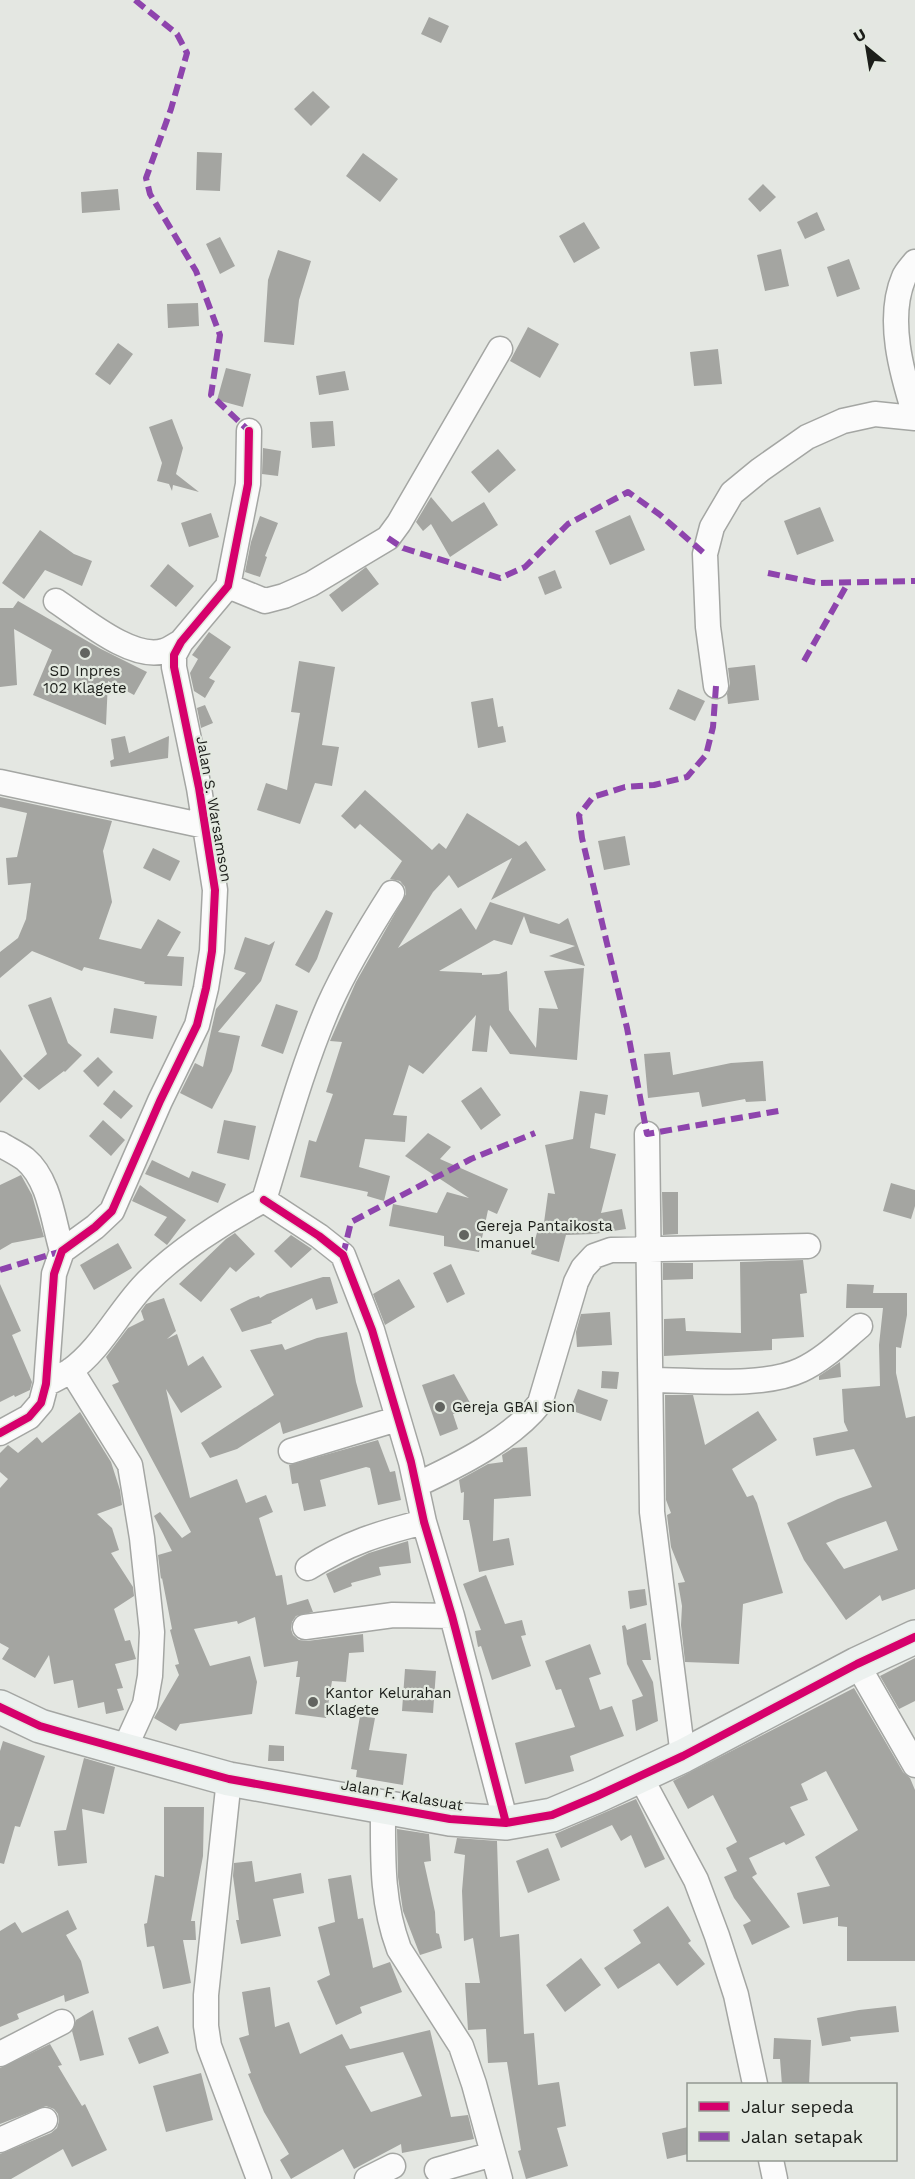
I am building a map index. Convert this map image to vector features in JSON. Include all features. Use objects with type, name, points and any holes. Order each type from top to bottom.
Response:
[{"type":"street","points":[[716,686],[708,627],[705,554],[712,527],[732,493],[807,437],[843,421],[876,414],[915,417],[902,374],[896,335],[898,299],[904,276],[915,262]]},
{"type":"street","points":[[228,586],[265,601],[285,596],[311,584],[388,538],[399,523],[500,349]]},
{"type":"street","name":"Jalan S. Warsamson","points":[[62,1251],[95,1227],[112,1211],[160,1101],[197,1025],[208,979],[215,919],[215,890],[174,667],[174,655],[181,642],[228,586],[248,484],[249,431]]},
{"type":"street","points":[[56,601],[122,644],[139,651],[163,652],[181,642]]},
{"type":"street","points":[[0,782],[205,826]]},
{"type":"street","points":[[46,1384],[71,1370],[96,1346],[146,1284],[188,1248],[229,1218],[264,1200],[302,1077],[329,1005],[359,946],[392,893]]},
{"type":"street","points":[[647,1134],[652,1512],[682,1756]]},
{"type":"street","points":[[0,1144],[25,1159],[35,1170],[48,1197],[62,1251],[54,1274],[46,1384],[41,1403],[29,1417],[0,1433]]},
{"type":"street","points":[[264,1200],[319,1236],[343,1255],[372,1330],[452,1616],[506,1823]]},
{"type":"street","points":[[416,1485],[484,1449],[532,1413],[540,1403],[576,1282],[583,1268],[594,1256],[611,1250],[647,1248],[807,1246]]},
{"type":"street","points":[[651,1380],[767,1379],[801,1370],[825,1355],[860,1326]]},
{"type":"street","points":[[71,1370],[130,1465],[142,1538],[152,1632],[150,1676],[145,1704],[124,1750]]},
{"type":"street","points":[[291,1451],[397,1419]]},
{"type":"street","points":[[308,1568],[363,1539],[424,1522]]},
{"type":"street","points":[[305,1627],[393,1615],[452,1616]]},
{"type":"street","name":"Jalan F. Kalasuat","points":[[0,1707],[40,1726],[229,1779],[450,1819],[506,1823],[552,1815],[640,1776],[857,1664],[915,1637]]},
{"type":"street","points":[[857,1664],[915,1765]]},
{"type":"street","points":[[640,1776],[696,1880],[717,1936],[736,1995],[755,2083]]},
{"type":"street","points":[[229,1779],[210,1954],[206,2026],[209,2046],[259,2179]]},
{"type":"street","points":[[383,1806],[382,1879],[393,1934],[399,1949],[460,2046],[474,2085],[500,2179]]},
{"type":"street","points":[[0,2055],[62,2022]]},
{"type":"street","points":[[0,2140],[45,2120]]},
{"type":"street","points":[[438,2170],[493,2154]]},
{"type":"street","points":[[771,2161],[775,2179]]},
{"type":"street","points":[[367,2179],[393,2166]]},
{"type":"building","points":[[429,17],[449,26],[441,43],[421,34]]},
{"type":"building","points":[[313,91],[330,107],[311,126],[294,109]]},
{"type":"building","points":[[197,152],[222,153],[220,191],[196,190]]},
{"type":"building","points":[[363,153],[398,179],[380,202],[346,176]]},
{"type":"building","points":[[763,184],[776,197],[760,212],[748,199]]},
{"type":"building","points":[[118,189],[120,210],[82,213],[81,192]]},
{"type":"building","points":[[817,212],[825,230],[805,239],[797,222]]},
{"type":"building","points":[[584,222],[600,248],[574,263],[559,236]]},
{"type":"building","points":[[220,237],[235,266],[220,274],[206,244]]},
{"type":"building","points":[[781,249],[789,286],[765,291],[757,255]]},
{"type":"building","points":[[278,250],[311,261],[299,300],[294,345],[264,342],[268,280]]},
{"type":"building","points":[[849,259],[860,289],[837,297],[827,267]]},
{"type":"building","points":[[198,303],[199,326],[168,328],[167,304]]},
{"type":"building","points":[[528,327],[559,344],[540,378],[510,361]]},
{"type":"building","points":[[118,343],[133,354],[110,385],[95,374]]},
{"type":"building","points":[[718,349],[722,384],[694,386],[690,352]]},
{"type":"building","points":[[226,368],[251,374],[243,407],[217,400]]},
{"type":"building","points":[[345,371],[349,390],[319,395],[316,376]]},
{"type":"building","points":[[172,419],[183,448],[176,474],[199,492],[173,485],[172,491],[169,484],[157,481],[162,463],[149,427]]},
{"type":"building","points":[[333,421],[335,446],[312,448],[310,422]]},
{"type":"building","points":[[263,448],[281,451],[278,476],[262,474]]},
{"type":"building","points":[[498,449],[516,470],[489,493],[471,472]]},
{"type":"building","points":[[431,497],[452,522],[484,502],[498,525],[450,557],[431,524],[423,531],[416,522]]},
{"type":"building","points":[[820,507],[834,541],[797,555],[784,521]]},
{"type":"building","points":[[211,513],[219,537],[189,547],[181,523]]},
{"type":"building","points":[[630,515],[645,550],[610,565],[595,531]]},
{"type":"building","points":[[260,516],[278,523],[265,556],[267,557],[260,577],[245,572],[251,542]]},
{"type":"building","points":[[40,530],[74,554],[92,561],[82,586],[45,570],[24,599],[2,583]]},
{"type":"building","points":[[168,564],[194,586],[176,607],[150,586]]},
{"type":"building","points":[[366,567],[379,584],[342,612],[329,595]]},
{"type":"building","points":[[555,570],[562,588],[545,595],[538,577]]},
{"type":"building","points":[[18,601],[101,649],[147,672],[134,695],[108,681],[106,725],[33,695],[52,650],[14,629],[17,685],[0,687],[0,608],[13,608]]},
{"type":"building","points":[[209,632],[231,647],[209,678],[215,681],[205,698],[194,691],[190,673],[198,659],[192,655]]},
{"type":"building","points":[[299,661],[335,667],[322,745],[339,747],[332,786],[315,783],[300,824],[257,810],[266,783],[287,790],[300,713],[291,712]]},
{"type":"building","points":[[755,665],[759,700],[728,704],[727,694],[730,684],[728,668]]},
{"type":"building","points":[[678,689],[705,701],[695,721],[669,709]]},
{"type":"building","points":[[493,698],[498,727],[503,726],[506,742],[478,748],[471,702]]},
{"type":"building","points":[[205,705],[213,723],[201,728],[197,708]]},
{"type":"building","points":[[125,736],[129,753],[169,736],[168,758],[111,767],[110,761],[114,759],[111,739]]},
{"type":"building","points":[[365,790],[432,850],[439,843],[446,849],[467,813],[519,846],[526,841],[546,870],[491,900],[512,858],[458,888],[449,875],[433,892],[398,948],[461,908],[476,930],[490,902],[559,924],[568,918],[585,966],[549,956],[575,946],[530,933],[524,916],[512,945],[494,940],[439,971],[482,973],[482,975],[507,971],[509,1010],[536,1048],[539,1008],[558,1009],[544,971],[584,968],[577,1060],[510,1054],[490,1025],[487,1052],[472,1051],[476,1015],[423,1074],[409,1065],[393,1115],[407,1116],[405,1142],[365,1139],[359,1167],[390,1176],[384,1201],[367,1196],[368,1192],[300,1177],[309,1140],[316,1142],[333,1094],[326,1092],[342,1042],[330,1041],[356,982],[406,894],[405,887],[400,881],[390,879],[402,861],[360,824],[355,829],[341,816]]},
{"type":"building","points":[[0,797],[112,821],[103,851],[112,902],[99,939],[141,949],[158,919],[181,932],[167,956],[184,957],[182,986],[144,984],[145,982],[84,967],[82,971],[32,951],[0,978],[0,952],[18,938],[26,919],[31,883],[8,885],[6,858],[17,857],[27,813],[0,807]]},
{"type":"building","points":[[625,836],[630,865],[604,870],[598,841]]},
{"type":"building","points":[[153,848],[180,861],[170,881],[143,868]]},
{"type":"building","points":[[326,910],[333,913],[317,959],[309,973],[295,965]]},
{"type":"building","points":[[245,937],[269,945],[275,941],[261,981],[218,1032],[240,1036],[232,1071],[212,1109],[180,1093],[195,1063],[203,1067],[216,1009],[246,973],[234,969]]},
{"type":"building","points":[[51,997],[68,1043],[82,1055],[65,1072],[39,1090],[23,1076],[47,1054],[28,1005]]},
{"type":"building","points":[[276,1004],[298,1011],[283,1054],[261,1046]]},
{"type":"building","points":[[114,1008],[157,1016],[153,1039],[110,1033]]},
{"type":"building","points":[[0,1049],[23,1079],[0,1103]]},
{"type":"building","points":[[670,1052],[673,1075],[731,1063],[763,1061],[766,1101],[746,1102],[745,1099],[702,1107],[699,1092],[648,1098],[644,1054]]},
{"type":"building","points":[[98,1057],[113,1072],[98,1087],[83,1071]]},
{"type":"building","points":[[481,1087],[501,1115],[481,1130],[461,1101]]},
{"type":"building","points":[[114,1090],[133,1106],[121,1119],[103,1104]]},
{"type":"building","points":[[580,1091],[608,1095],[605,1115],[595,1113],[590,1148],[616,1154],[601,1213],[622,1209],[626,1229],[566,1235],[559,1262],[531,1254],[538,1229],[543,1230],[548,1193],[555,1194],[545,1145],[573,1139]]},
{"type":"building","points":[[103,1120],[125,1140],[111,1156],[89,1136]]},
{"type":"building","points":[[224,1120],[256,1126],[249,1160],[217,1153]]},
{"type":"building","points":[[428,1133],[451,1147],[440,1159],[508,1189],[497,1214],[488,1210],[479,1252],[444,1246],[444,1236],[389,1226],[393,1204],[437,1213],[447,1192],[469,1198],[405,1156]]},
{"type":"building","points":[[152,1160],[189,1178],[192,1171],[226,1184],[218,1203],[145,1174]]},
{"type":"building","points":[[21,1175],[32,1195],[44,1237],[12,1243],[0,1250],[0,1185]]},
{"type":"building","points":[[891,1183],[915,1190],[915,1206],[911,1219],[883,1211]]},
{"type":"building","points":[[140,1185],[186,1220],[167,1245],[154,1235],[167,1217],[132,1201]]},
{"type":"building","points":[[662,1192],[678,1192],[678,1234],[663,1235]]},
{"type":"building","points":[[235,1233],[255,1254],[236,1272],[230,1267],[201,1302],[179,1284]]},
{"type":"building","points":[[291,1235],[312,1249],[291,1268],[274,1251]]},
{"type":"building","points":[[118,1243],[132,1268],[94,1290],[80,1265]]},
{"type":"building","points":[[803,1260],[807,1293],[800,1294],[804,1337],[772,1339],[772,1350],[664,1356],[664,1319],[685,1318],[686,1331],[741,1333],[740,1262]]},
{"type":"building","points":[[663,1263],[693,1263],[693,1279],[663,1280]]},
{"type":"building","points":[[451,1264],[465,1294],[447,1303],[433,1273]]},
{"type":"building","points":[[323,1277],[330,1277],[338,1303],[316,1310],[312,1298],[271,1321],[272,1323],[242,1332],[230,1309],[250,1299],[259,1296],[260,1298]]},
{"type":"building","points":[[399,1279],[415,1307],[385,1325],[373,1294]]},
{"type":"building","points":[[0,1284],[21,1331],[12,1335],[32,1382],[30,1390],[0,1402]]},
{"type":"building","points":[[847,1284],[874,1285],[873,1293],[907,1293],[907,1315],[901,1348],[896,1347],[896,1373],[906,1418],[915,1416],[915,1589],[882,1601],[880,1595],[846,1620],[804,1560],[787,1523],[838,1499],[872,1487],[854,1449],[816,1456],[813,1438],[848,1431],[844,1422],[842,1389],[880,1386],[879,1345],[883,1308],[846,1308]],"holes":[[[886,1521],[898,1550],[844,1569],[826,1543]]]},
{"type":"building","points":[[164,1298],[176,1331],[167,1339],[177,1334],[188,1366],[203,1356],[222,1387],[181,1413],[166,1389],[190,1498],[237,1479],[246,1503],[266,1495],[273,1512],[259,1518],[276,1576],[282,1575],[287,1605],[308,1599],[313,1612],[296,1616],[292,1622],[293,1635],[299,1640],[307,1641],[363,1634],[364,1652],[349,1653],[346,1682],[332,1681],[326,1718],[295,1714],[300,1677],[296,1677],[298,1661],[264,1667],[255,1617],[238,1624],[237,1621],[194,1629],[210,1666],[250,1656],[257,1682],[252,1714],[180,1724],[176,1731],[154,1718],[179,1675],[175,1665],[179,1664],[170,1630],[172,1629],[158,1555],[172,1551],[154,1516],[160,1512],[182,1538],[191,1532],[112,1385],[119,1382],[106,1357],[128,1328],[144,1320],[141,1311],[146,1304]]},
{"type":"building","points":[[610,1312],[612,1345],[577,1347],[576,1332],[581,1314]]},
{"type":"building","points":[[347,1332],[363,1407],[283,1434],[280,1422],[237,1449],[210,1458],[201,1443],[274,1395],[250,1350],[282,1344],[285,1350],[317,1338]]},
{"type":"building","points":[[840,1362],[841,1377],[819,1380],[819,1376]]},
{"type":"building","points":[[602,1371],[619,1372],[617,1389],[601,1388]]},
{"type":"building","points":[[454,1374],[473,1408],[453,1414],[458,1429],[440,1436],[422,1385]]},
{"type":"building","points":[[578,1389],[608,1400],[601,1421],[570,1410]]},
{"type":"building","points":[[665,1395],[693,1395],[705,1445],[758,1411],[777,1440],[732,1469],[747,1497],[753,1495],[757,1503],[783,1593],[743,1604],[739,1664],[685,1662],[681,1625],[682,1606],[678,1583],[685,1582],[671,1547],[667,1515],[671,1513],[666,1500]]},
{"type":"building","points":[[80,1412],[111,1462],[120,1490],[122,1505],[97,1514],[112,1528],[119,1550],[111,1553],[133,1587],[134,1596],[114,1609],[125,1641],[130,1640],[136,1659],[115,1664],[123,1688],[117,1689],[124,1710],[106,1714],[104,1702],[78,1708],[73,1680],[54,1684],[49,1655],[35,1678],[2,1659],[9,1648],[0,1643],[0,1488],[8,1479],[0,1472],[0,1453],[8,1445],[18,1453],[37,1437],[42,1443]]},
{"type":"building","points":[[378,1440],[390,1472],[395,1471],[401,1500],[378,1505],[370,1468],[366,1467],[320,1480],[326,1506],[304,1511],[298,1483],[292,1484],[289,1465]]},
{"type":"building","points":[[527,1447],[531,1496],[494,1499],[493,1541],[509,1538],[514,1565],[479,1572],[469,1520],[463,1520],[464,1492],[461,1493],[459,1480],[488,1464],[503,1462],[502,1455],[513,1448]]},
{"type":"building","points":[[408,1541],[411,1563],[379,1567],[381,1575],[351,1583],[352,1586],[334,1593],[326,1574],[369,1553]]},
{"type":"building","points":[[486,1575],[505,1624],[522,1620],[526,1635],[521,1636],[531,1666],[492,1680],[481,1646],[478,1647],[475,1631],[481,1630],[463,1584]]},
{"type":"building","points":[[645,1589],[647,1605],[630,1609],[628,1591]]},
{"type":"building","points":[[646,1623],[651,1660],[642,1660],[653,1682],[658,1721],[636,1731],[632,1700],[643,1696],[627,1664],[622,1626],[625,1625],[627,1630]]},
{"type":"building","points":[[590,1644],[601,1674],[589,1678],[600,1710],[612,1706],[624,1736],[570,1756],[574,1771],[525,1784],[515,1743],[575,1727],[561,1689],[556,1690],[545,1661]]},
{"type":"building","points":[[915,1658],[915,1701],[899,1709],[880,1676]]},
{"type":"building","points":[[405,1669],[436,1671],[433,1713],[402,1711]]},
{"type":"building","points":[[854,1688],[903,1772],[910,1778],[915,1790],[915,1961],[847,1961],[847,1927],[838,1926],[838,1917],[803,1924],[797,1893],[830,1886],[815,1857],[858,1830],[826,1771],[801,1784],[808,1800],[790,1807],[805,1835],[786,1845],[784,1842],[749,1858],[757,1874],[752,1877],[790,1927],[752,1945],[743,1925],[751,1921],[734,1898],[724,1877],[737,1871],[726,1848],[737,1842],[713,1795],[688,1809],[673,1781]]},
{"type":"building","points":[[360,1716],[375,1718],[369,1750],[407,1754],[403,1785],[356,1777],[357,1770],[351,1769]]},
{"type":"building","points":[[3,1741],[45,1756],[20,1827],[15,1826],[4,1864],[0,1863],[0,1751]]},
{"type":"building","points":[[269,1745],[284,1746],[284,1761],[268,1761]]},
{"type":"building","points":[[84,1758],[115,1767],[104,1814],[82,1809],[87,1863],[58,1866],[54,1831],[66,1830]]},
{"type":"building","points":[[636,1799],[665,1859],[645,1868],[631,1835],[621,1841],[612,1825],[561,1848],[555,1834]]},
{"type":"building","points":[[164,1807],[204,1807],[203,1856],[191,1921],[195,1921],[196,1940],[183,1940],[191,1983],[163,1989],[154,1946],[147,1947],[144,1924],[147,1923],[155,1875],[164,1877]]},
{"type":"building","points":[[397,1829],[429,1834],[431,1861],[424,1862],[435,1912],[436,1933],[439,1934],[442,1948],[420,1955],[403,1911],[398,1877]]},
{"type":"building","points":[[457,1838],[497,1841],[500,1937],[519,1934],[524,2034],[534,2033],[538,2085],[559,2082],[566,2126],[557,2128],[568,2166],[526,2179],[518,2151],[521,2150],[507,2062],[488,2063],[486,2029],[468,2030],[465,1983],[480,1983],[473,1938],[464,1941],[462,1891],[465,1855],[454,1853]]},
{"type":"building","points":[[548,1848],[560,1880],[528,1893],[516,1861]]},
{"type":"building","points":[[252,1861],[255,1882],[301,1873],[304,1893],[273,1899],[281,1936],[241,1944],[236,1920],[239,1920],[233,1876],[234,1863]]},
{"type":"building","points":[[351,1875],[358,1919],[363,1918],[373,1968],[390,1962],[402,1992],[360,2007],[362,2013],[336,2025],[317,1981],[330,1975],[318,1927],[335,1922],[328,1879]]},
{"type":"building","points":[[668,1906],[691,1941],[688,1943],[705,1964],[677,1986],[659,1963],[618,1989],[604,1968],[641,1943],[633,1930]]},
{"type":"building","points":[[68,1910],[77,1929],[66,1935],[81,1961],[89,1993],[65,2002],[64,1995],[17,2014],[19,2019],[0,2027],[0,1931],[15,1922],[22,1933]]},
{"type":"building","points":[[581,1958],[601,1985],[565,2012],[546,1985]]},
{"type":"building","points":[[270,1987],[275,2027],[289,2022],[300,2054],[342,2034],[350,2049],[430,2030],[451,2117],[468,2115],[474,2139],[402,2153],[401,2144],[354,2169],[343,2149],[291,2179],[280,2160],[289,2154],[264,2112],[248,2074],[251,2073],[239,2038],[249,2035],[242,1992]],"holes":[[[403,2052],[422,2096],[371,2112],[345,2066]]]},
{"type":"building","points":[[896,2006],[899,2032],[850,2037],[851,2041],[822,2046],[817,2018]]},
{"type":"building","points":[[93,2010],[104,2055],[80,2061],[72,2031],[76,2020]]},
{"type":"building","points":[[158,2026],[169,2053],[139,2064],[128,2038]]},
{"type":"building","points":[[774,2038],[811,2040],[809,2083],[782,2083],[780,2059],[773,2059]]},
{"type":"building","points":[[50,2044],[62,2065],[58,2066],[82,2106],[85,2104],[107,2150],[72,2167],[63,2149],[11,2179],[0,2179],[0,2154],[51,2133],[57,2128],[59,2121],[54,2109],[46,2106],[0,2124],[0,2068]]},
{"type":"building","points":[[201,2073],[213,2120],[166,2132],[153,2086]]},
{"type":"building","points":[[687,2127],[687,2154],[667,2159],[662,2133]]},
{"type":"marked path","points":[[135,0],[177,34],[187,53],[171,109],[146,178],[150,194],[196,271],[220,335],[211,395],[249,431]]},
{"type":"marked path","points":[[388,538],[403,548],[500,578],[525,567],[568,524],[628,492],[659,514],[705,554]]},
{"type":"marked path","points":[[768,573],[818,583],[915,581]]},
{"type":"marked path","points":[[804,661],[848,583]]},
{"type":"marked path","points":[[716,686],[713,727],[706,755],[687,777],[654,785],[625,787],[593,797],[579,815],[582,838],[627,1028],[647,1134],[784,1110]]},
{"type":"marked path","points":[[343,1255],[351,1222],[471,1159],[535,1133]]},
{"type":"marked path","points":[[0,1270],[62,1251]]},
{"type":"cycle path","points":[[0,1433],[29,1417],[41,1403],[46,1384],[54,1274],[62,1251],[95,1227],[112,1211],[160,1101],[197,1025],[212,951],[215,890],[199,788],[174,667],[174,655],[181,642],[228,586],[248,484],[249,431]]},
{"type":"cycle path","points":[[264,1200],[319,1236],[343,1255],[372,1330],[411,1462],[424,1522],[452,1616],[506,1823]]},
{"type":"cycle path","points":[[0,1707],[40,1726],[229,1779],[450,1819],[506,1823],[552,1815],[597,1796],[683,1756],[857,1664],[915,1637]]},
{"type":"place","name":"SD Inpres 102 Klagete","points":[[85,653]]},
{"type":"place","name":"Gereja Pantaikosta Imanuel","points":[[464,1235]]},
{"type":"place","name":"Gereja GBAI Sion","points":[[440,1407]]},
{"type":"place","name":"Kantor Kelurahan Klagete","points":[[313,1702]]}]
